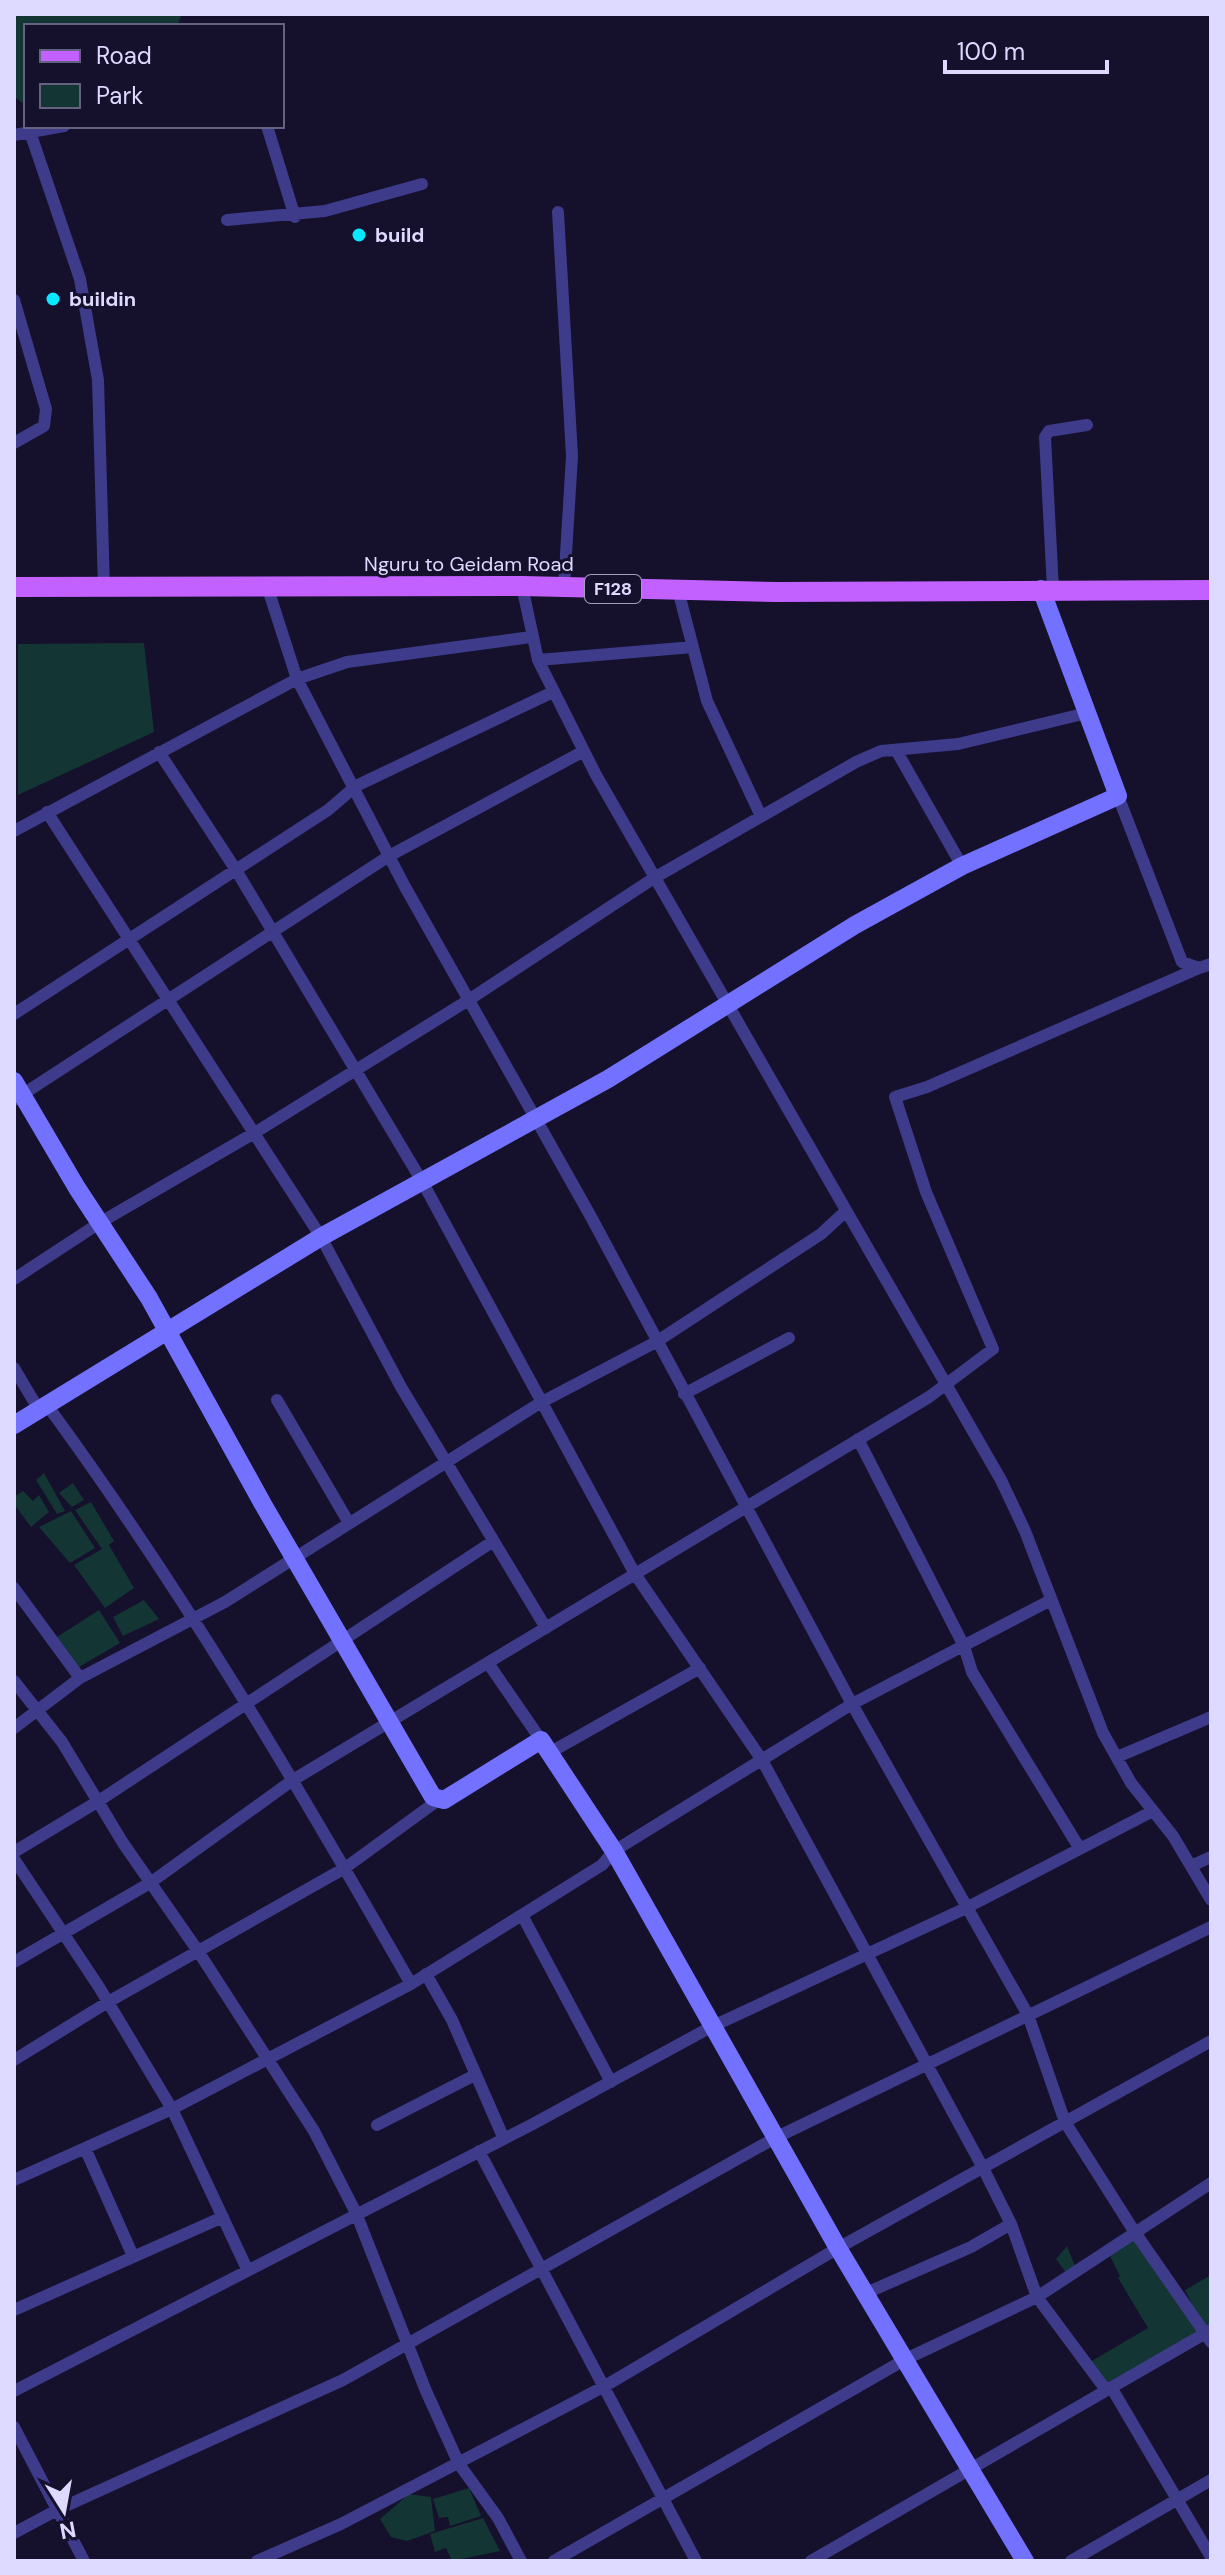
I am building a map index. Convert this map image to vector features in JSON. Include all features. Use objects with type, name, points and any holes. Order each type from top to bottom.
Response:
[{"type":"main road","name":"Nguru to Geidam Road","points":[[14,587],[1211,590]]},
{"type":"street","points":[[14,135],[53,128]]},
{"type":"street","points":[[268,128],[295,217]]},
{"type":"street","points":[[30,132],[80,279],[98,380],[104,588]]},
{"type":"street","points":[[227,220],[295,217],[422,184]]},
{"type":"street","points":[[558,212],[572,456],[564,587]]},
{"type":"street","points":[[14,300],[46,409],[44,426],[14,443]]},
{"type":"street","points":[[1087,425],[1049,431],[1045,437],[1047,589],[1087,713],[1182,962],[1205,966]]},
{"type":"street","points":[[522,586],[531,637],[553,692],[726,1005],[1001,1480],[1103,1733],[1211,1900]]},
{"type":"street","points":[[268,589],[297,679],[356,786],[389,856],[536,1120],[852,1704],[1028,2015],[1065,2122],[1134,2231],[1209,2335],[1108,2389],[811,2561]]},
{"type":"street","points":[[678,590],[707,701],[760,814]]},
{"type":"street","points":[[14,831],[297,679],[347,662],[531,637]]},
{"type":"street","points":[[538,660],[693,647]]},
{"type":"street","points":[[14,1014],[328,810],[356,786],[553,692]]},
{"type":"street","points":[[14,1279],[101,1222],[256,1132],[467,1001],[654,878],[760,814],[856,762],[881,751],[958,744],[1087,713]]},
{"type":"street","points":[[896,750],[962,866]]},
{"type":"street","points":[[437,1801],[294,1559],[169,1332],[17,1092],[389,856],[584,751]]},
{"type":"street","points":[[159,752],[236,870],[357,1069],[423,1183],[635,1574],[762,1760],[983,2168],[1011,2224],[1037,2297],[1108,2389],[1179,2498],[1211,2557]]},
{"type":"street","points":[[14,1425],[321,1237],[536,1120],[855,925],[962,866],[1118,796]]},
{"type":"street","points":[[47,812],[321,1237],[401,1387],[546,1628]]},
{"type":"street","points":[[14,1962],[150,1883],[293,1780],[929,1397],[993,1349],[926,1192],[895,1097],[927,1087],[1205,966]]},
{"type":"street","points":[[14,1728],[80,1678],[193,1618],[294,1559],[540,1403],[656,1342],[821,1234],[846,1211]]},
{"type":"street","points":[[684,1394],[789,1338]]},
{"type":"street","points":[[14,1368],[103,1482],[193,1618],[293,1780],[411,1984]]},
{"type":"street","points":[[277,1400],[349,1523]]},
{"type":"street","points":[[858,1439],[964,1646],[972,1672],[1080,1849]]},
{"type":"street","points":[[14,1852],[97,1802],[492,1542]]},
{"type":"street","points":[[14,1588],[80,1678]]},
{"type":"street","points":[[14,2180],[172,2109],[411,1984],[602,1865],[614,1851],[852,1704],[1051,1600]]},
{"type":"street","points":[[488,1663],[614,1851],[838,2248],[1025,2561]]},
{"type":"street","points":[[14,2060],[108,2002],[345,1868],[437,1801],[700,1668]]},
{"type":"street","points":[[14,1681],[36,1713],[62,1742],[97,1802],[269,2058],[314,2131],[356,2213],[407,2346],[459,2464],[498,2518],[521,2561]]},
{"type":"street","points":[[1117,1757],[1211,1717]]},
{"type":"street","points":[[15,2387],[504,2139],[711,2027],[966,1908],[1153,1811]]},
{"type":"street","points":[[1191,1866],[1211,1857]]},
{"type":"street","points":[[14,1859],[108,2002],[172,2109],[247,2269]]},
{"type":"street","points":[[522,1915],[611,2082]]},
{"type":"street","points":[[14,2533],[59,2509],[287,2407],[407,2346],[775,2138],[1211,1927]]},
{"type":"street","points":[[426,1974],[452,2020],[504,2139]]},
{"type":"street","points":[[257,2561],[459,2464],[605,2386],[838,2248],[1211,2041]]},
{"type":"street","points":[[377,2125],[475,2075]]},
{"type":"street","points":[[85,2148],[133,2256]]},
{"type":"street","points":[[479,2151],[696,2561]]},
{"type":"street","points":[[554,2561],[906,2359],[1037,2297],[1211,2183]]},
{"type":"street","points":[[14,2310],[223,2217]]},
{"type":"street","points":[[866,2293],[971,2247],[1011,2224]]},
{"type":"street","points":[[14,2427],[84,2561]]},
{"type":"street","points":[[1071,2561],[1211,2480]]},
{"type":"green space","points":[[14,14],[182,14],[178,24],[24,24],[24,104],[14,97]]},
{"type":"green space","points":[[144,643],[154,732],[18,795],[18,644]]},
{"type":"green space","points":[[44,1473],[65,1511],[57,1514],[36,1480]]},
{"type":"green space","points":[[73,1483],[84,1500],[72,1507],[59,1493]]},
{"type":"green space","points":[[23,1491],[33,1501],[39,1495],[49,1512],[31,1527],[14,1504],[14,1497]]},
{"type":"green space","points":[[91,1502],[114,1541],[109,1545],[134,1588],[105,1608],[74,1565],[102,1549],[75,1510]]},
{"type":"green space","points":[[71,1511],[95,1548],[70,1563],[39,1527]]},
{"type":"green space","points":[[144,1600],[159,1619],[123,1636],[113,1617]]},
{"type":"green space","points":[[99,1610],[120,1643],[79,1667],[57,1637]]},
{"type":"green space","points":[[1133,2236],[1203,2332],[1107,2388],[1090,2362],[1148,2328],[1118,2278],[1120,2276],[1108,2252]]},
{"type":"green space","points":[[1067,2246],[1075,2266],[1067,2274],[1056,2259]]},
{"type":"green space","points":[[1211,2275],[1211,2327],[1205,2331],[1185,2290]]},
{"type":"green space","points":[[469,2488],[481,2516],[450,2526],[448,2517],[439,2518],[433,2499]]},
{"type":"green space","points":[[409,2494],[431,2497],[435,2531],[407,2541],[391,2537],[380,2519]]},
{"type":"green space","points":[[483,2518],[500,2551],[452,2561],[446,2548],[435,2552],[430,2534]]},
{"type":"place","name":"build","points":[[359,235]]},
{"type":"place","name":"buildin","points":[[53,299]]}]
